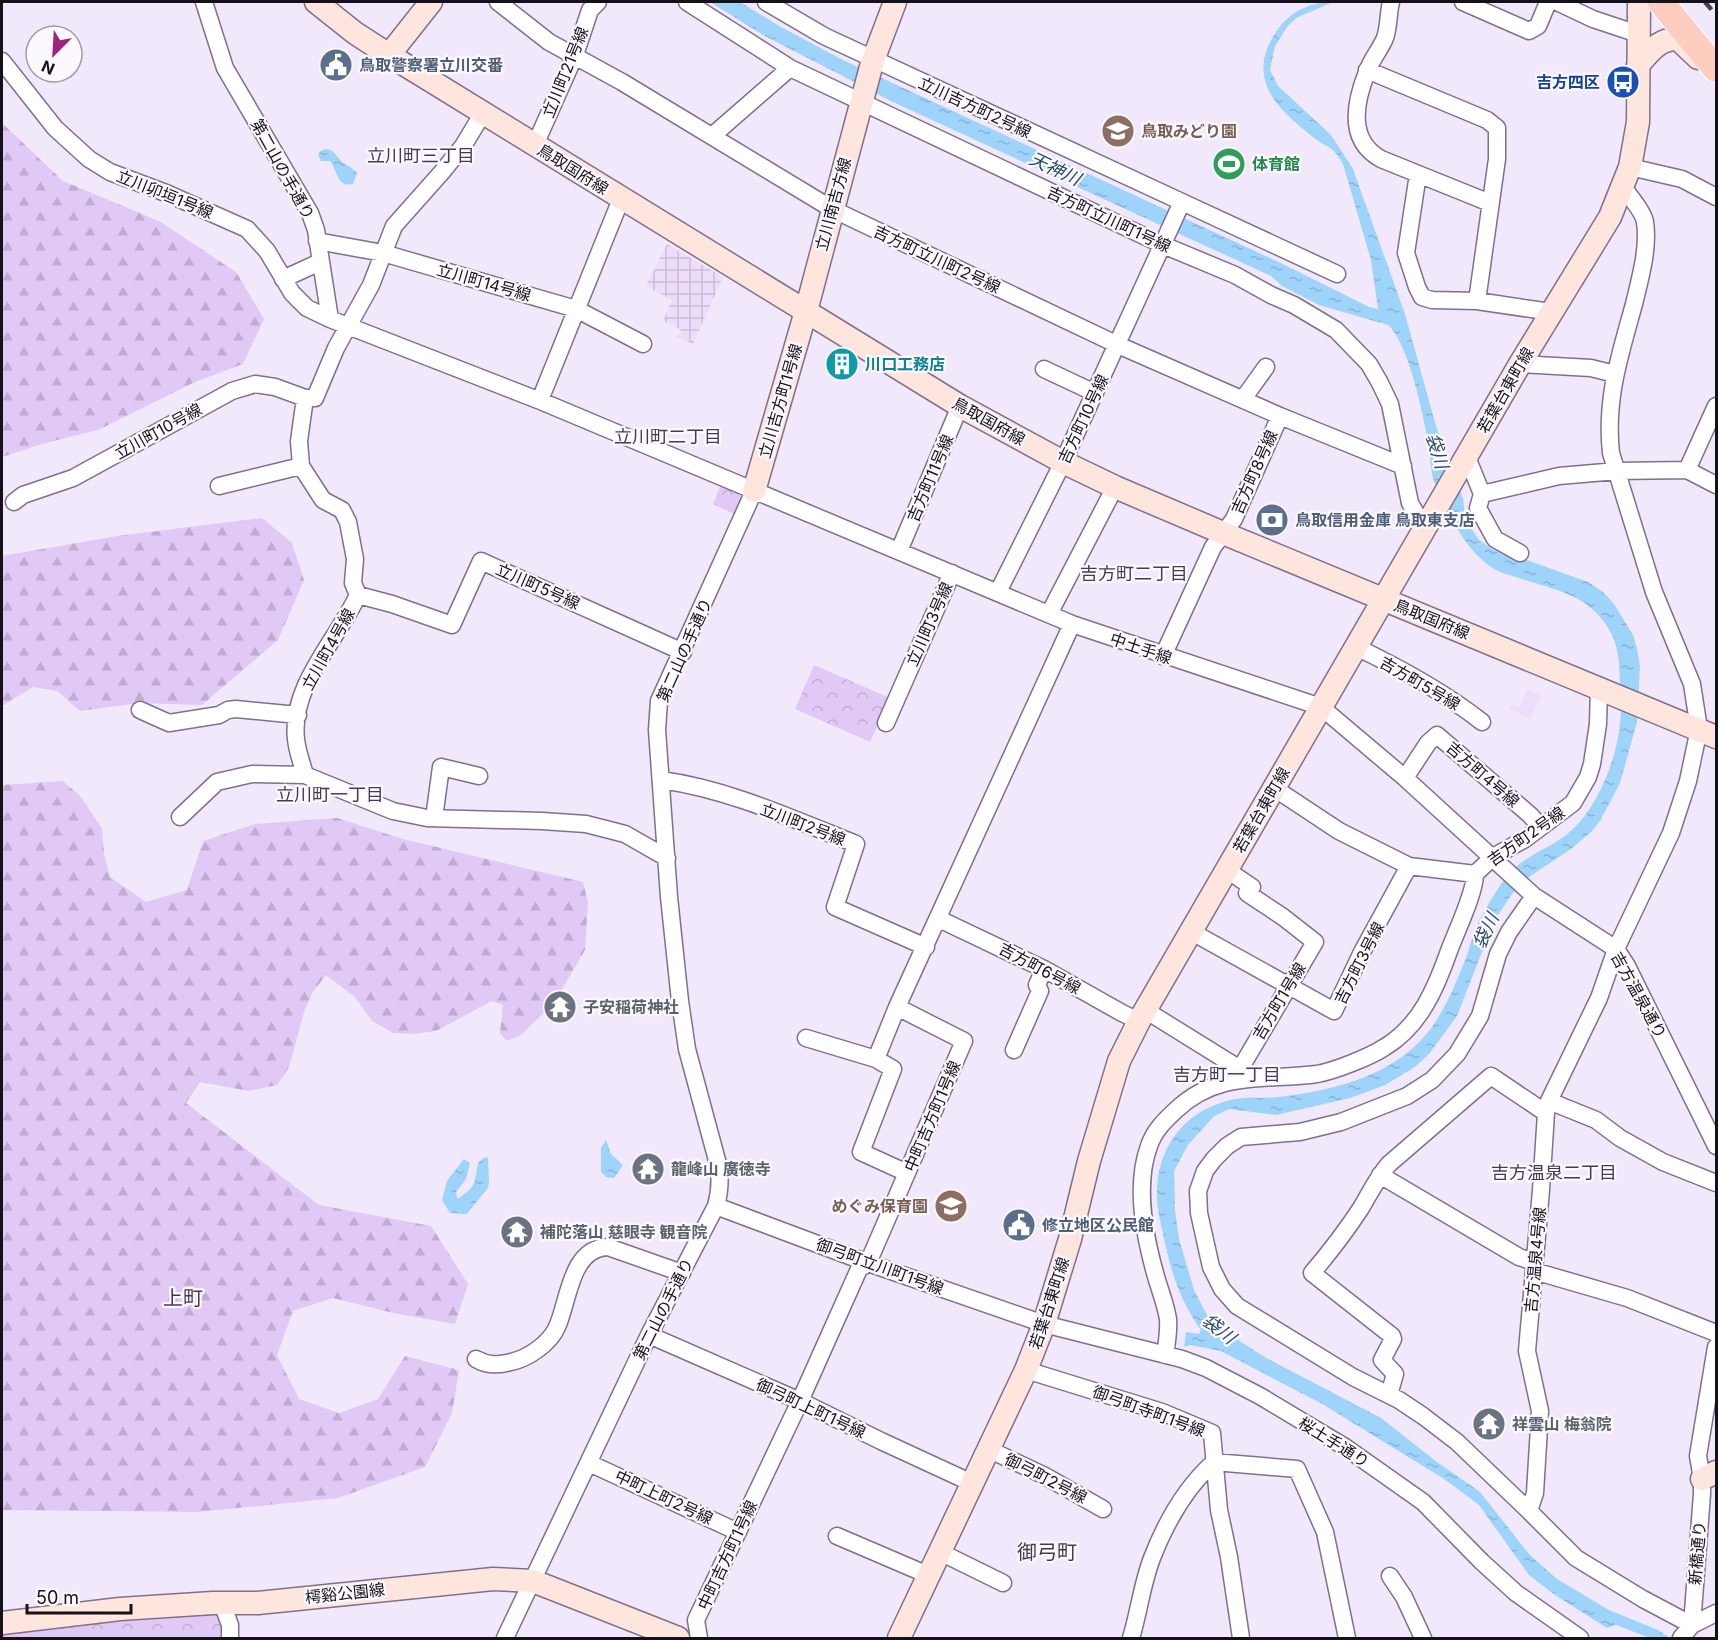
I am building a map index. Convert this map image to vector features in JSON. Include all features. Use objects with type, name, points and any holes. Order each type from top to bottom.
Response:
[{"type":"main road","name":"鳥取国府線","points":[[316,2],[346,27],[389,55],[621,199],[960,406],[1063,462],[1223,533],[1708,733]]},
{"type":"main road","points":[[389,55],[431,2]]},
{"type":"main road","points":[[872,60],[896,2]]},
{"type":"main road","name":"若葉台東町線","points":[[899,1638],[1026,1370],[1044,1324],[1119,1061],[1142,1015],[1520,364],[1597,239],[1627,177],[1638,122],[1639,2]]},
{"type":"main road","points":[[1661,2],[1716,69]]},
{"type":"main road","points":[[1681,2],[1716,42]]},
{"type":"main road","points":[[1638,65],[1663,40],[1678,39],[1716,76]]},
{"type":"main road","name":"立川南吉方線","points":[[806,311],[872,60]]},
{"type":"main road","name":"立川吉方町1号線","points":[[754,491],[806,311]]},
{"type":"main road","name":"樗谿公園線","points":[[2,1623],[120,1609],[258,1603],[493,1579],[533,1581],[678,1638]]},
{"type":"street","name":"第二山の手通り","points":[[204,2],[225,68],[309,213],[316,230],[330,319]]},
{"type":"street","name":"吉方町立川町2号線","points":[[498,2],[549,42],[575,55],[832,209],[1118,345],[1280,416],[1403,466]]},
{"type":"street","name":"立川町21号線","points":[[535,145],[575,55],[590,10],[598,2]]},
{"type":"street","name":"吉方町立川町1号線","points":[[687,2],[790,68],[1235,275],[1294,305],[1336,330],[1369,364],[1390,404],[1410,503],[1428,524]]},
{"type":"street","name":"立川吉方町2号線","points":[[766,2],[824,36],[872,60],[1181,205],[1337,274]]},
{"type":"street","points":[[1391,2],[1385,39],[1367,70],[1356,120],[1359,134],[1374,155],[1490,203]]},
{"type":"street","points":[[1463,2],[1529,31],[1538,26],[1548,2]]},
{"type":"street","points":[[1557,2],[1593,19],[1638,34]]},
{"type":"street","name":"立川卯垣1号線","points":[[2,61],[55,128],[89,159],[110,172],[175,197],[247,229],[267,251],[292,293],[316,313],[330,319]]},
{"type":"street","points":[[712,136],[790,68]]},
{"type":"street","points":[[1367,70],[1492,123],[1497,128],[1497,159],[1477,301]]},
{"type":"street","points":[[219,486],[300,466],[299,441],[305,398],[315,398],[336,348],[372,285],[394,226],[463,146],[483,113]]},
{"type":"street","points":[[1418,174],[1406,252],[1417,287],[1425,299],[1477,301],[1551,312]]},
{"type":"street","points":[[1708,733],[1692,684],[1654,592],[1611,453],[1608,430],[1615,374],[1637,290],[1645,246],[1646,220],[1627,177],[1682,178],[1716,197]]},
{"type":"street","points":[[540,400],[621,199]]},
{"type":"street","name":"吉方町10号線","points":[[998,592],[1063,462],[1181,205]]},
{"type":"street","name":"立川町14号線","points":[[317,241],[383,253],[576,309],[643,344]]},
{"type":"street","points":[[283,279],[320,262]]},
{"type":"street","points":[[330,319],[540,400],[754,491]]},
{"type":"street","points":[[1520,364],[1591,368],[1615,374]]},
{"type":"street","points":[[1243,399],[1266,367]]},
{"type":"street","points":[[1044,369],[1095,393]]},
{"type":"street","name":"立川町10号線","points":[[14,502],[23,495],[73,478],[232,391],[255,384],[275,387],[305,398]]},
{"type":"street","name":"吉方町11号線","points":[[899,551],[960,406]]},
{"type":"street","points":[[1686,470],[1716,406]]},
{"type":"street","name":"吉方町8号線","points":[[1163,656],[1213,548],[1234,519],[1280,416]]},
{"type":"street","points":[[1464,461],[1477,478],[1482,494],[1478,508],[1495,539],[1520,553]]},
{"type":"street","name":"立川町4号線","points":[[300,466],[323,500],[342,510],[348,522],[355,559],[353,583],[358,595],[349,614],[317,663],[303,694],[296,738],[305,775]]},
{"type":"street","points":[[1482,494],[1559,476],[1617,471],[1686,470],[1716,485]]},
{"type":"street","points":[[1049,614],[1115,487]]},
{"type":"street","name":"第二山の手通り","points":[[505,1638],[649,1335],[716,1206],[721,1183],[687,1049],[669,897],[657,730],[659,701],[754,491]]},
{"type":"street","name":"中土手線","points":[[754,491],[1072,624],[1321,707],[1495,859]]},
{"type":"street","name":"立川町5号線","points":[[358,595],[452,625],[481,561],[683,652]]},
{"type":"street","name":"立川町3号線","points":[[886,723],[952,573]]},
{"type":"street","points":[[876,1059],[897,1007],[1072,624]]},
{"type":"street","name":"吉方町5号線","points":[[1356,647],[1436,690],[1482,722]]},
{"type":"street","name":"吉方町2号線","points":[[1274,788],[1339,831],[1409,866],[1475,874],[1573,803],[1588,777],[1602,688]]},
{"type":"street","points":[[140,710],[169,723],[219,715],[236,709],[298,715]]},
{"type":"street","name":"吉方温泉4号線","points":[[1529,1511],[1535,1493],[1540,1411],[1527,1351],[1547,1107],[1599,998],[1616,949],[1671,833],[1688,781],[1708,733]]},
{"type":"street","name":"吉方町4号線","points":[[1404,778],[1428,743],[1437,735],[1530,815],[1541,828]]},
{"type":"street","points":[[434,818],[441,767],[479,776]]},
{"type":"street","points":[[180,818],[217,782],[252,774],[305,775],[393,811],[434,818],[586,824],[625,834],[667,858]]},
{"type":"street","name":"立川町2号線","points":[[661,780],[681,783],[764,808],[856,844],[835,908],[926,946]]},
{"type":"street","name":"吉方温泉通り","points":[[1495,859],[1532,894],[1616,949],[1627,966],[1716,1146]]},
{"type":"street","name":"吉方町3号線","points":[[1192,932],[1334,1011],[1362,952],[1409,866]]},
{"type":"street","name":"吉方町1号線","points":[[1227,870],[1252,887],[1247,893],[1315,942],[1237,1075]]},
{"type":"street","points":[[1165,1355],[1168,1318],[1143,1213],[1142,1170],[1149,1145],[1160,1125],[1197,1092],[1237,1075],[1320,1074],[1361,1059],[1384,1048],[1396,1039],[1410,1025],[1432,994],[1469,898],[1475,874]]},
{"type":"street","points":[[1532,894],[1498,954],[1480,1016],[1457,1054],[1432,1080],[1407,1096],[1341,1122],[1300,1132],[1241,1137],[1227,1146],[1205,1171],[1198,1191],[1198,1213],[1212,1267],[1222,1289],[1237,1306],[1353,1377],[1423,1416],[1457,1442],[1576,1558],[1643,1599],[1687,1631],[1716,1613]]},
{"type":"street","name":"吉方町6号線","points":[[939,919],[1044,969],[1122,1013],[1142,1015]]},
{"type":"street","points":[[1014,1050],[1040,991],[1038,985],[1044,969]]},
{"type":"street","name":"中町吉方町1号線","points":[[699,1638],[696,1620],[800,1401],[859,1269],[867,1263],[964,1041],[897,1007]]},
{"type":"street","points":[[1142,1015],[1237,1075]]},
{"type":"street","points":[[806,1038],[876,1059],[893,1069],[861,1152],[907,1173]]},
{"type":"street","points":[[1389,1395],[1395,1374],[1382,1360],[1392,1336],[1311,1273],[1342,1235],[1389,1164],[1491,1076],[1547,1107],[1596,1120],[1620,1138],[1663,1162],[1716,1183]]},
{"type":"street","points":[[1380,1175],[1534,1266],[1627,1298],[1716,1333]]},
{"type":"street","name":"御弓町立川町1号線","points":[[716,1206],[867,1263],[1044,1324]]},
{"type":"street","points":[[476,1359],[489,1365],[499,1364],[516,1361],[533,1353],[557,1328],[573,1275],[581,1262],[600,1247],[608,1247],[681,1273]]},
{"type":"street","name":"桜土手通り","points":[[1044,1324],[1192,1362],[1260,1396],[1346,1447],[1423,1502],[1516,1593],[1580,1638]]},
{"type":"street","name":"御弓町上町1号線","points":[[649,1335],[800,1401],[972,1483]]},
{"type":"street","name":"新橋通り","points":[[1687,1631],[1709,1475],[1698,1456],[1716,1347]]},
{"type":"street","name":"御弓町寺町1号線","points":[[1026,1370],[1162,1412],[1212,1433],[1218,1510],[1229,1557],[1241,1638]]},
{"type":"street","name":"御弓町2号線","points":[[988,1449],[1045,1476],[1103,1509]]},
{"type":"street","name":"中町上町2号線","points":[[589,1462],[738,1532]]},
{"type":"street","points":[[1131,1638],[1151,1559],[1172,1513],[1201,1474],[1214,1462],[1297,1469],[1325,1532],[1347,1638]]},
{"type":"street","points":[[837,1536],[928,1575]]},
{"type":"street","points":[[940,1552],[1003,1583]]},
{"type":"street","points":[[1390,1576],[1404,1597],[1423,1638]]},
{"type":"street","points":[[222,1603],[230,1625],[230,1638]]},
{"type":"shaded area","points":[[667,244],[723,277],[693,344],[678,337],[681,330],[663,321],[672,300],[646,286]]},
{"type":"shaded area","points":[[1527,689],[1541,696],[1530,719],[1509,709],[1511,704],[1519,707]]},
{"type":"green space","points":[[2,123],[63,181],[159,221],[236,272],[264,319],[243,364],[195,382],[98,430],[2,457]]},
{"type":"green space","points":[[721,484],[739,491],[742,502],[736,515],[713,504]]},
{"type":"green space","points":[[262,518],[292,543],[304,580],[278,640],[202,705],[139,703],[80,711],[57,691],[33,687],[2,706],[2,556],[117,536]]},
{"type":"green space","points":[[814,665],[890,698],[870,742],[795,709]]},
{"type":"green space","points":[[63,781],[80,796],[102,828],[104,853],[110,877],[146,902],[187,890],[203,841],[255,824],[337,818],[403,839],[583,882],[588,903],[585,950],[554,1003],[520,1036],[507,1041],[500,1033],[503,1005],[492,1001],[436,1031],[414,1034],[393,1033],[372,1021],[355,997],[326,975],[312,993],[304,1012],[289,1067],[277,1085],[249,1091],[200,1082],[186,1103],[319,1205],[431,1226],[468,1284],[455,1324],[393,1313],[333,1298],[293,1311],[277,1355],[299,1399],[339,1413],[378,1399],[405,1356],[459,1370],[452,1413],[425,1467],[338,1498],[198,1512],[2,1510],[2,785]]},
{"type":"green space","points":[[218,1614],[224,1625],[224,1638],[2,1638],[2,1630],[123,1616],[127,1621]]},
{"type":"water","points":[[710,2],[740,2],[843,60],[1285,265],[1369,307],[1378,309],[1371,260],[1343,164],[1332,150],[1299,126],[1276,102],[1268,90],[1264,76],[1264,62],[1268,46],[1283,23],[1295,13],[1309,6],[1333,2],[1296,18],[1287,27],[1275,46],[1270,70],[1278,86],[1331,135],[1353,169],[1405,314],[1435,423],[1463,499],[1465,517],[1478,539],[1490,548],[1588,582],[1603,592],[1614,604],[1633,635],[1637,649],[1640,666],[1637,722],[1620,783],[1600,821],[1571,849],[1529,877],[1512,894],[1494,921],[1457,1016],[1429,1054],[1415,1067],[1385,1085],[1350,1098],[1276,1115],[1229,1109],[1214,1116],[1188,1145],[1174,1171],[1175,1210],[1179,1239],[1194,1290],[1207,1315],[1217,1327],[1268,1359],[1381,1418],[1480,1492],[1529,1554],[1557,1579],[1609,1610],[1658,1630],[1670,1638],[1650,1638],[1616,1625],[1607,1628],[1555,1595],[1529,1575],[1479,1505],[1444,1479],[1324,1405],[1221,1351],[1190,1345],[1184,1347],[1186,1332],[1199,1334],[1201,1330],[1185,1303],[1169,1261],[1157,1195],[1158,1176],[1170,1142],[1181,1128],[1211,1106],[1242,1098],[1295,1095],[1346,1084],[1393,1063],[1428,1032],[1444,1008],[1479,921],[1500,886],[1517,866],[1574,828],[1599,793],[1615,751],[1621,713],[1618,658],[1612,635],[1595,611],[1585,603],[1562,592],[1496,570],[1480,558],[1466,542],[1448,512],[1434,481],[1427,434],[1409,364],[1396,334],[1388,325],[1319,305],[1282,286],[1271,276],[895,103],[765,36]]},
{"type":"water","points":[[328,149],[357,173],[353,184],[344,184],[341,181],[330,161],[321,161],[318,154]]},
{"type":"water","points":[[606,1140],[611,1154],[623,1165],[614,1178],[606,1177],[601,1172],[601,1148]]},
{"type":"water","points":[[485,1157],[488,1158],[489,1184],[487,1189],[467,1214],[450,1213],[442,1200],[447,1181],[464,1159],[470,1163],[466,1179],[456,1192],[459,1198],[472,1187],[478,1163]]},
{"type":"railway","points":[[1705,2],[1716,15]]},
{"type":"place","name":"鳥取警察署立川交番","points":[[336,65]]},
{"type":"place","name":"吉方四区","points":[[1623,82]]},
{"type":"place","name":"鳥取みどり園","points":[[1118,131]]},
{"type":"place","name":"体育館","points":[[1229,164]]},
{"type":"place","name":"川口工務店","points":[[842,364]]},
{"type":"place","name":"鳥取信用金庫 鳥取東支店","points":[[1272,520]]},
{"type":"place","name":"子安稲荷神社","points":[[560,1007]]},
{"type":"place","name":"龍峰山 廣徳寺","points":[[648,1169]]},
{"type":"place","name":"めぐみ保育園","points":[[951,1206]]},
{"type":"place","name":"修立地区公民館","points":[[1019,1225]]},
{"type":"place","name":"補陀落山 慈眼寺 観音院","points":[[517,1232]]},
{"type":"place","name":"祥雲山 梅翁院","points":[[1489,1424]]},
{"type":"district","name":"立川町三丁目","points":[[421,156]]},
{"type":"district","name":"立川町二丁目","points":[[668,437]]},
{"type":"district","name":"吉方町二丁目","points":[[1134,574]]},
{"type":"district","name":"立川町一丁目","points":[[330,795]]},
{"type":"district","name":"吉方町一丁目","points":[[1227,1075]]},
{"type":"district","name":"吉方温泉二丁目","points":[[1554,1173]]},
{"type":"district","name":"上町","points":[[183,1298]]},
{"type":"district","name":"御弓町","points":[[1047,1552]]},
{"type":"water label","name":"天神川","points":[[1055,169]]},
{"type":"water label","name":"袋川","points":[[1437,451]]},
{"type":"water label","name":"袋川","points":[[1486,931]]},
{"type":"water label","name":"袋川","points":[[1219,1329]]}]
